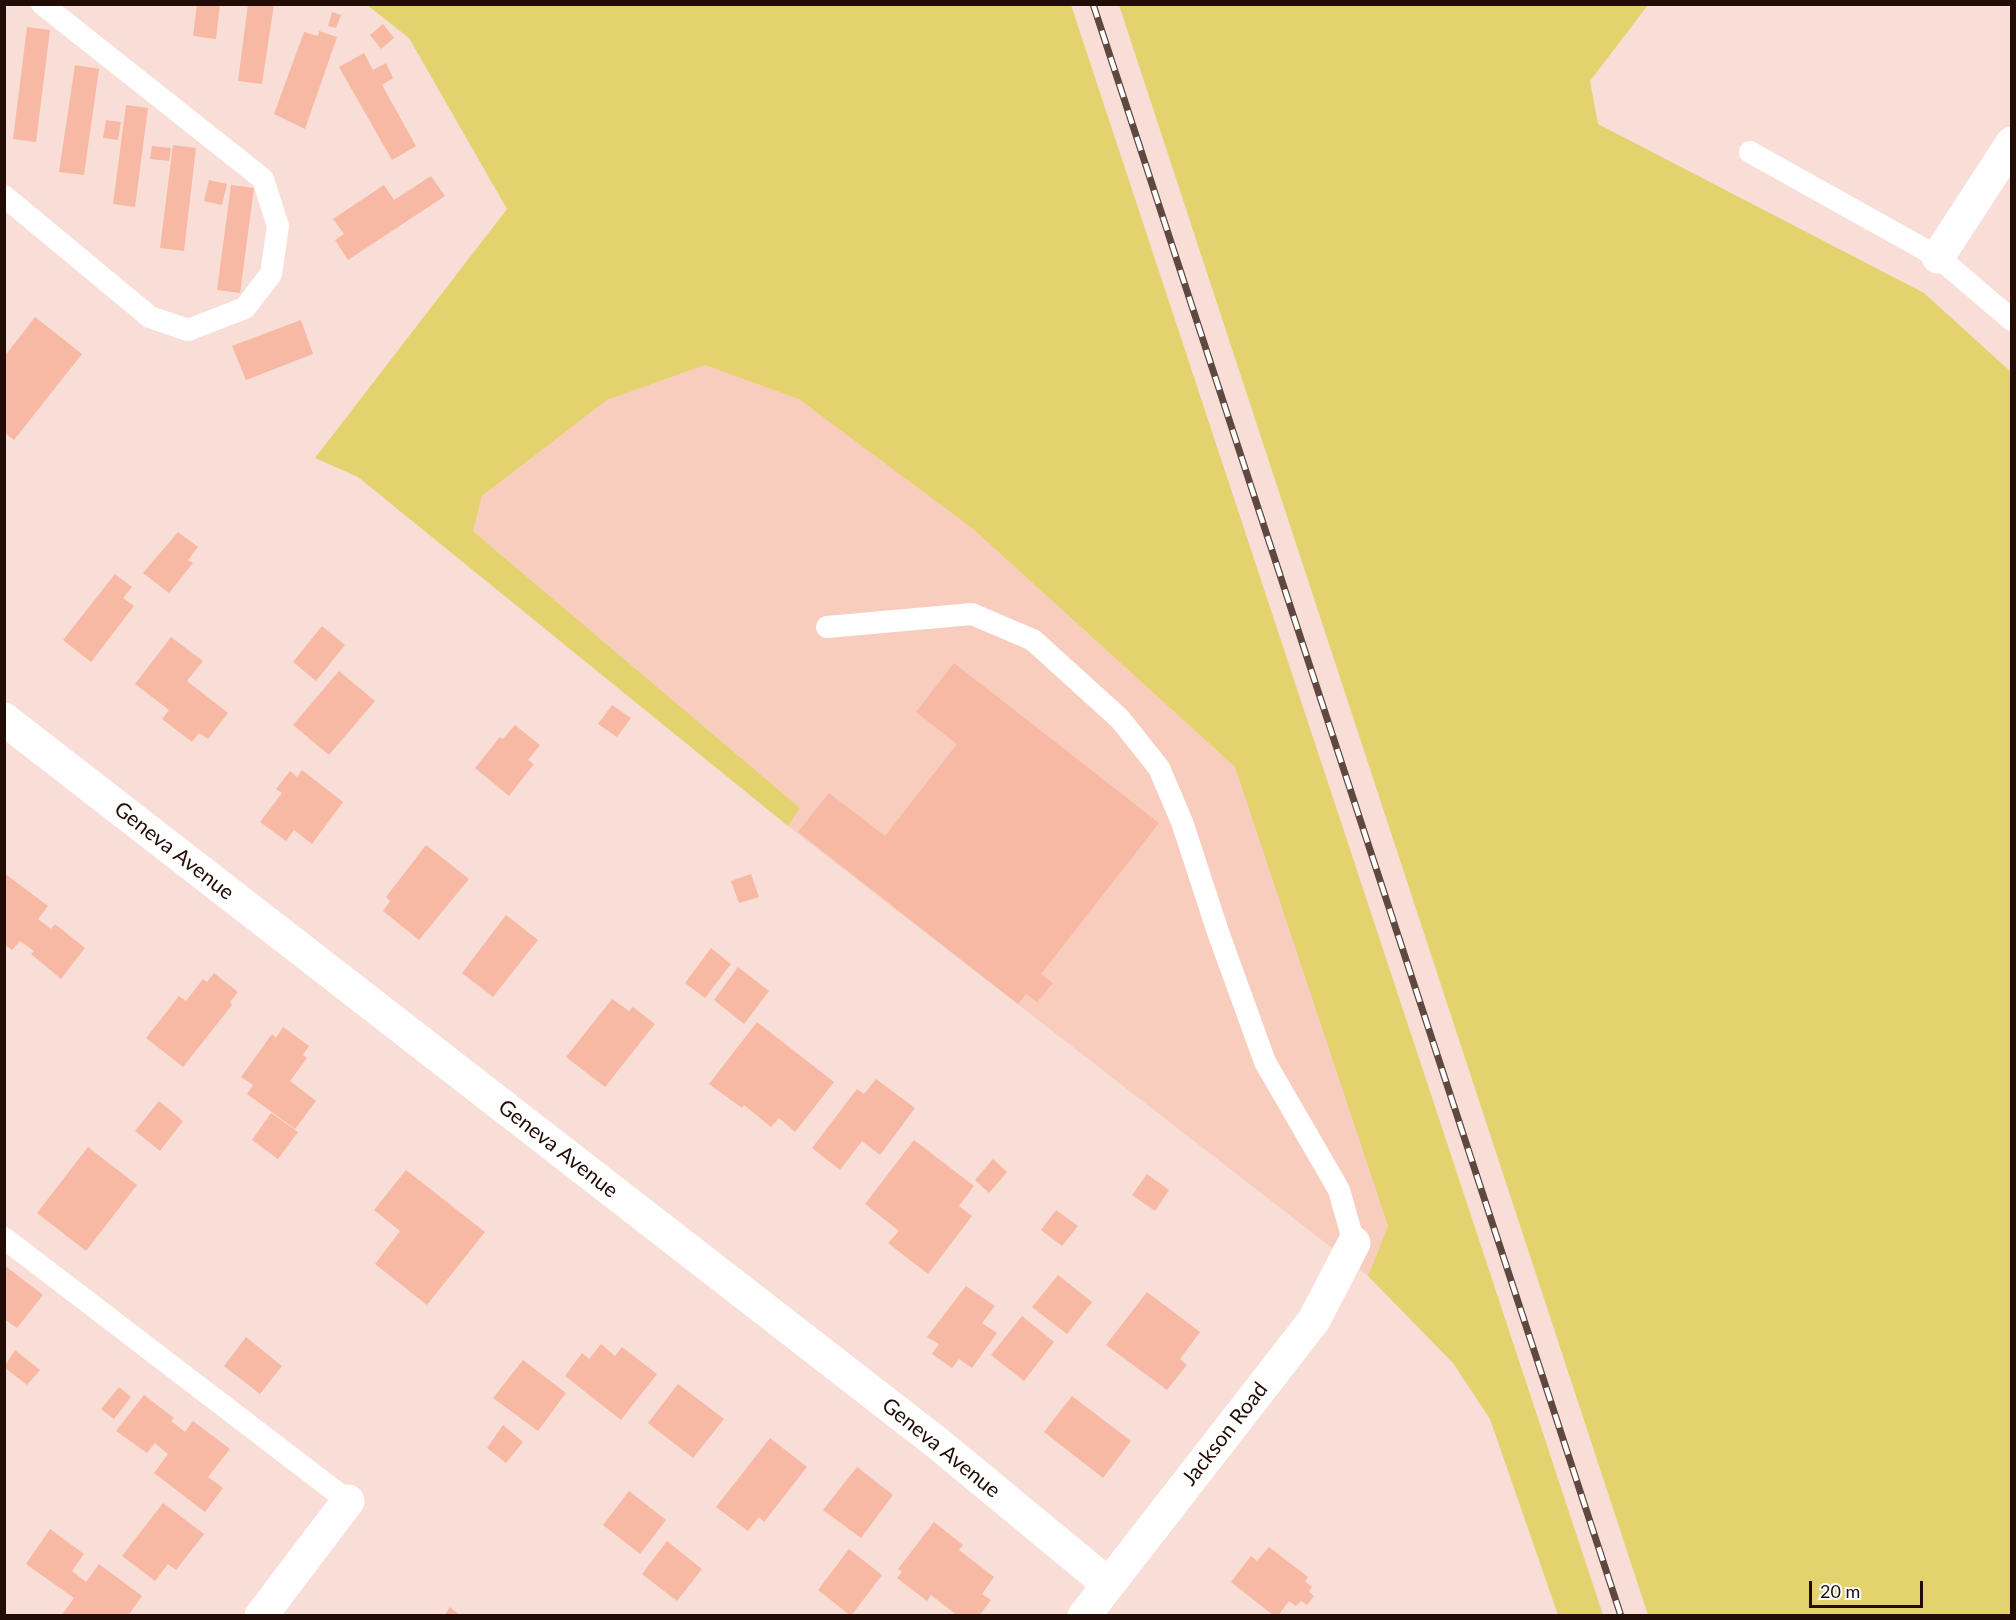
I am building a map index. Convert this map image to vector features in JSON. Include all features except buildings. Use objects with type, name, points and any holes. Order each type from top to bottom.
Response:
[{"type":"street","points":[[1938,257],[2012,143]]},
{"type":"street","name":"Geneva Avenue","points":[[4,719],[936,1442],[1108,1584]]},
{"type":"street","name":"Jackson Road","points":[[1084,1616],[1314,1320],[1354,1243]]},
{"type":"street","points":[[261,1616],[348,1501]]},
{"type":"lane","points":[[4,196],[150,317],[188,330],[245,308],[271,274],[278,226],[263,179],[42,4]]},
{"type":"lane","points":[[1750,152],[1938,257],[2012,320]]},
{"type":"lane","points":[[827,627],[972,614],[1033,640],[1120,719],[1159,768],[1182,822],[1218,932],[1265,1062],[1339,1190],[1354,1243]]},
{"type":"lane","points":[[4,1238],[348,1501]]},
{"type":"shaded area","points":[[367,5],[1071,5],[1603,1615],[1558,1615],[1490,1419],[1453,1363],[1368,1276],[1388,1226],[1235,767],[973,529],[799,399],[705,365],[607,400],[482,496],[473,531],[800,808],[788,826],[358,477],[315,458],[507,209],[409,38]]},
{"type":"shaded area","points":[[1119,5],[1648,5],[1590,81],[1598,124],[1924,293],[2011,372],[2011,1615],[1648,1615]]},
{"type":"shaded area","points":[[705,365],[799,398],[973,529],[1235,767],[1388,1226],[1368,1276],[788,826],[800,808],[472,530],[482,496],[607,400]]},
{"type":"railway","points":[[1093,4],[1621,1616]]}]
